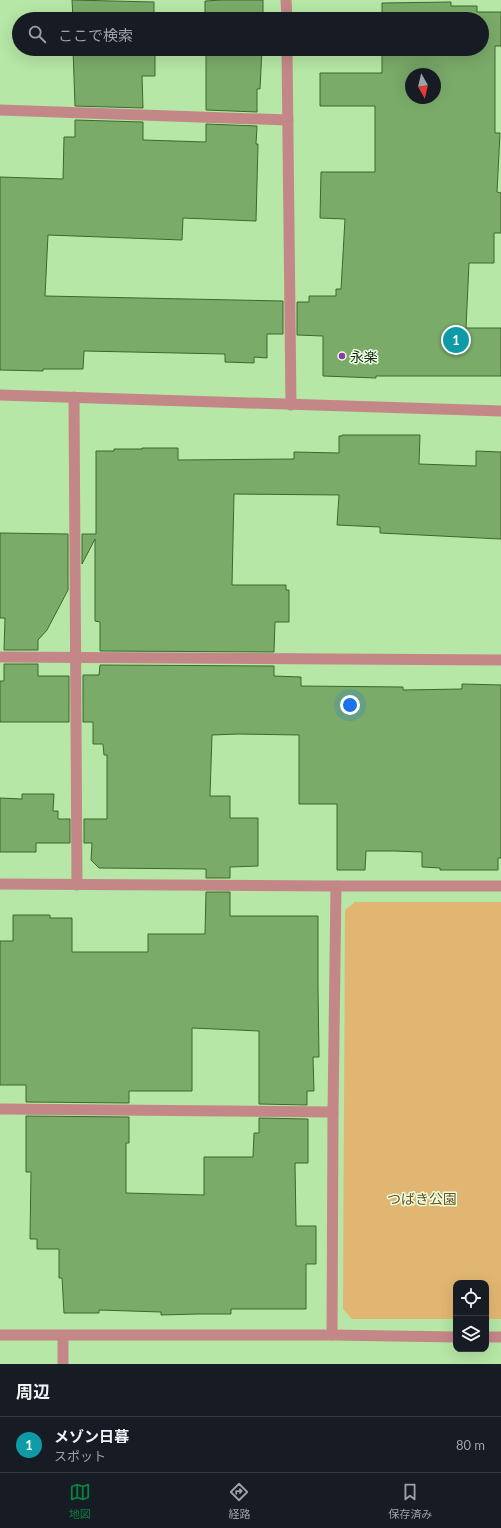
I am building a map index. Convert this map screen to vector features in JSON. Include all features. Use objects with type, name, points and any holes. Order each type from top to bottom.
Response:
[{"type":"street","points":[[286,0],[287,12]]},
{"type":"street","points":[[287,56],[291,405]]},
{"type":"street","points":[[0,110],[288,120]]},
{"type":"street","points":[[0,395],[501,411]]},
{"type":"street","points":[[74,397],[77,885]]},
{"type":"street","points":[[0,657],[501,660]]},
{"type":"street","points":[[0,884],[501,886]]},
{"type":"street","points":[[332,1335],[336,886]]},
{"type":"street","points":[[0,1109],[333,1112]]},
{"type":"street","points":[[0,1335],[332,1335],[453,1337]]},
{"type":"street","points":[[63,1336],[63,1364]]},
{"type":"street","points":[[489,1337],[501,1337]]},
{"type":"green space","name":"つばき公園","points":[[355,902],[501,902],[501,1319],[489,1319],[489,1280],[453,1280],[453,1319],[352,1319],[343,1309],[345,910]]},
{"type":"building","points":[[72,0],[154,2],[154,12],[73,12]]},
{"type":"building","points":[[263,0],[263,12],[205,12],[205,1]]},
{"type":"building","points":[[451,2],[451,6],[477,6],[477,12],[382,12],[382,3]]},
{"type":"building","points":[[489,12],[501,12],[501,46],[495,46],[495,133],[500,133],[497,192],[501,193],[501,233],[494,233],[494,263],[469,263],[466,328],[501,328],[501,376],[376,376],[376,378],[323,376],[323,336],[297,335],[297,302],[309,302],[309,296],[336,296],[336,289],[341,289],[345,219],[320,218],[321,172],[375,172],[375,106],[320,106],[320,73],[382,73],[382,56],[489,56]]},
{"type":"building","points":[[73,56],[155,56],[155,76],[142,76],[143,108],[75,106]]},
{"type":"building","points":[[206,56],[262,56],[260,89],[257,89],[257,112],[206,110]]},
{"type":"building","points":[[75,120],[143,122],[143,140],[206,142],[206,124],[257,126],[256,221],[183,218],[182,240],[48,235],[45,296],[283,301],[283,334],[267,334],[267,358],[254,357],[254,363],[225,362],[225,354],[84,351],[83,369],[43,369],[43,371],[0,370],[0,177],[63,179],[64,137],[75,137]]},
{"type":"building","points":[[420,435],[419,464],[476,466],[476,451],[501,452],[501,539],[380,533],[380,527],[337,525],[339,495],[234,494],[232,585],[286,585],[286,590],[289,590],[289,622],[275,622],[274,652],[100,651],[100,622],[95,621],[95,539],[82,564],[82,534],[96,534],[96,451],[114,451],[114,449],[178,448],[178,460],[294,459],[294,452],[339,453],[339,436]]},
{"type":"building","points":[[0,533],[68,534],[68,590],[47,630],[38,640],[38,650],[4,650],[5,618],[0,618]]},
{"type":"building","points":[[4,664],[38,664],[38,676],[69,676],[69,722],[0,722],[0,681],[4,681]]},
{"type":"building","points":[[100,665],[274,666],[274,676],[301,677],[301,686],[403,687],[403,690],[462,689],[462,684],[501,685],[501,858],[498,858],[498,870],[440,870],[440,868],[422,867],[422,852],[366,851],[365,870],[337,870],[337,804],[299,804],[299,735],[238,734],[212,735],[210,796],[230,796],[230,818],[258,818],[258,866],[230,867],[230,878],[206,878],[206,869],[99,868],[91,860],[92,843],[84,843],[84,819],[107,819],[107,755],[104,755],[103,744],[93,744],[93,722],[83,722],[83,675],[99,675]]},
{"type":"building","points":[[22,794],[54,794],[53,811],[58,811],[58,819],[70,819],[70,843],[36,843],[36,852],[0,852],[0,798],[22,799]]},
{"type":"building","points":[[206,892],[230,892],[230,916],[318,916],[319,1057],[313,1057],[314,1091],[307,1091],[307,1105],[259,1104],[259,1031],[192,1028],[192,1091],[129,1091],[129,1103],[26,1102],[26,1085],[0,1085],[0,941],[13,941],[13,915],[50,915],[50,918],[72,918],[72,952],[148,952],[148,934],[205,934]]},
{"type":"building","points":[[26,1116],[129,1117],[129,1143],[126,1143],[126,1193],[204,1195],[204,1157],[253,1157],[254,1133],[259,1133],[259,1118],[308,1119],[308,1163],[295,1163],[296,1226],[316,1226],[316,1264],[306,1264],[306,1309],[231,1309],[231,1314],[161,1315],[161,1312],[99,1310],[99,1313],[64,1313],[62,1278],[59,1278],[59,1249],[37,1249],[37,1239],[30,1239],[31,1172],[26,1172]]},
{"type":"place","name":"メゾン日暮","points":[[456,340]]},
{"type":"place","name":"永楽","points":[[342,356]]}]
